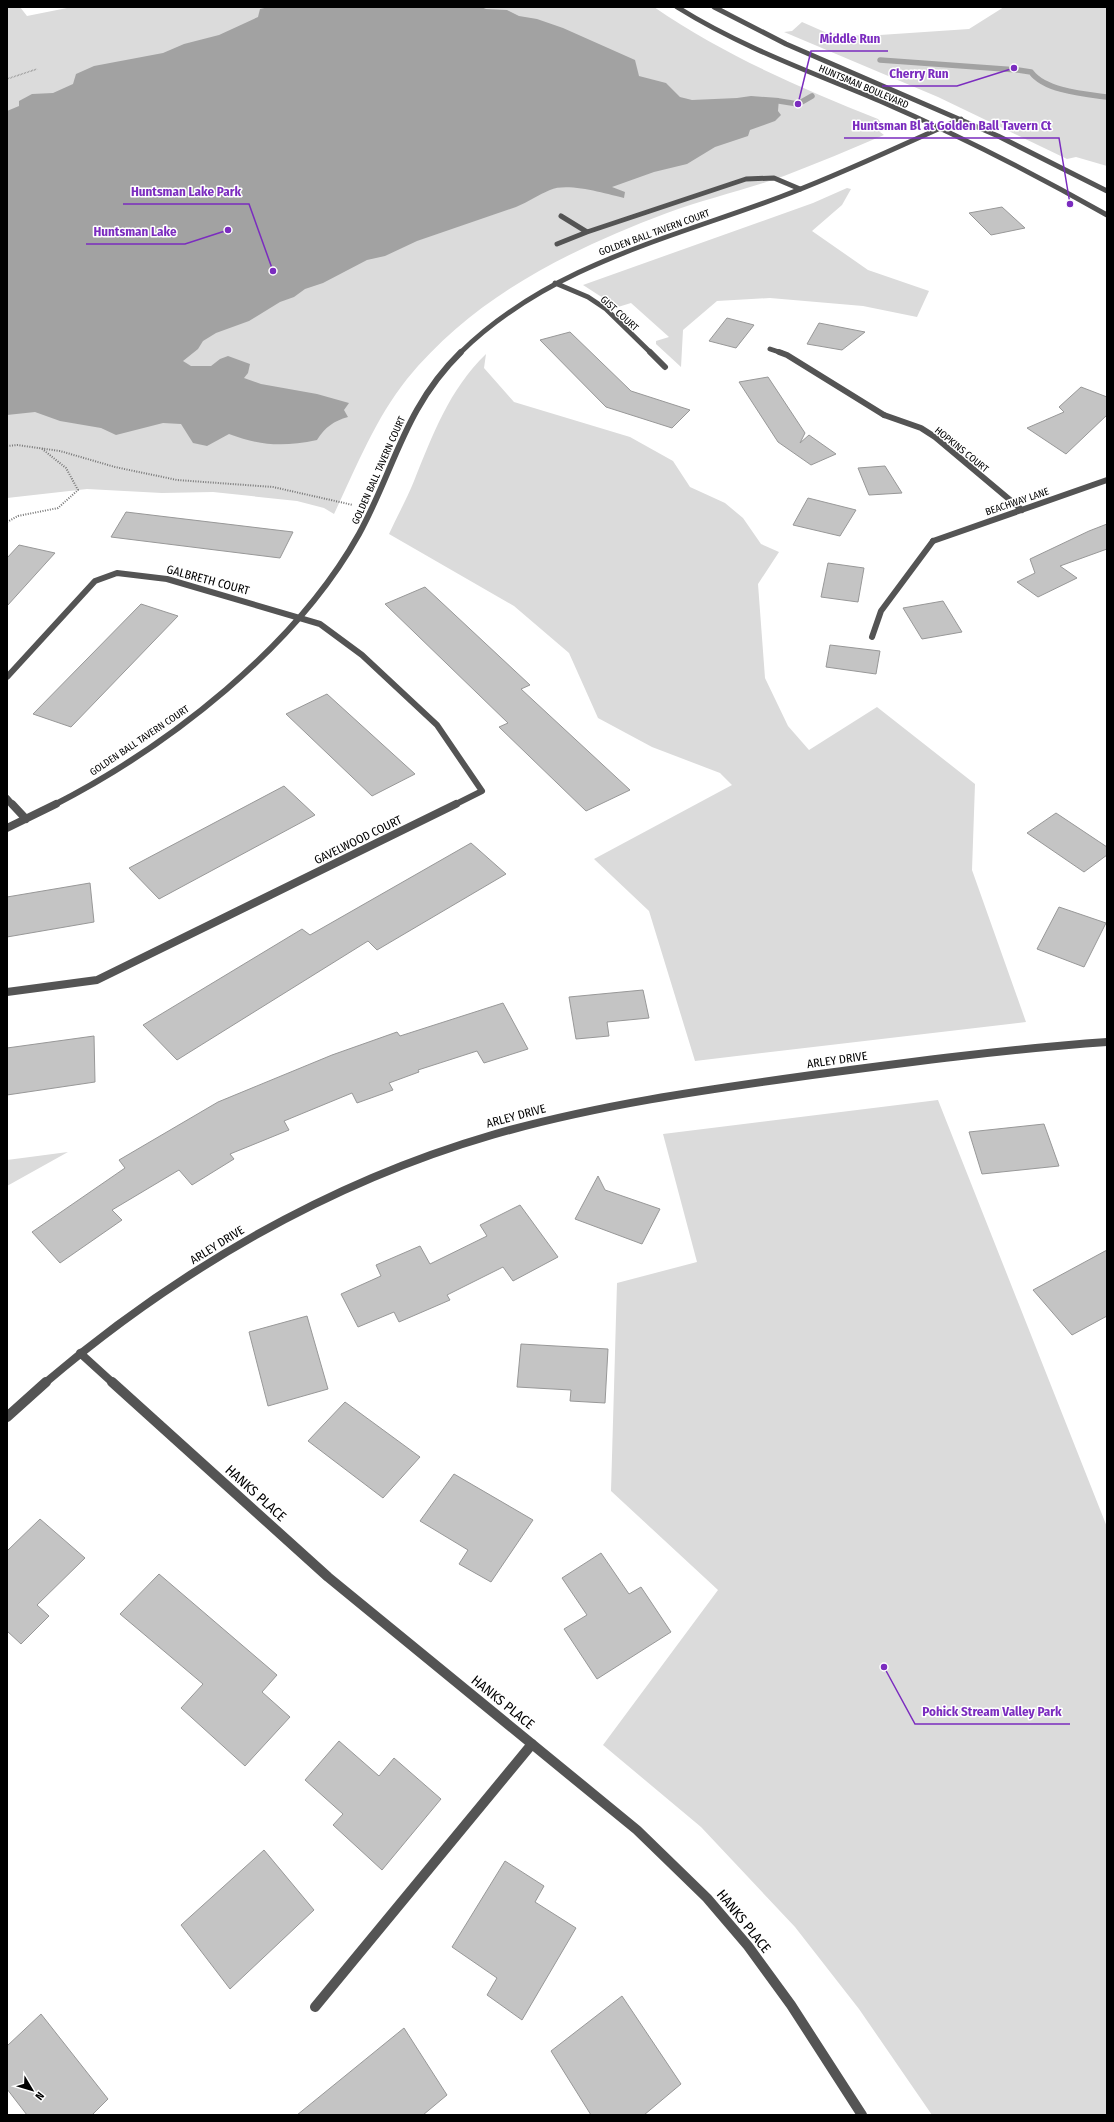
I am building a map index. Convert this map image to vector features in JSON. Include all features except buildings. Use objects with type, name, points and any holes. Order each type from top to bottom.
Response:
[{"type":"street","name":"HUNTSMAN BOULEVARD","points":[[677,7],[730,37],[939,129],[1030,173],[1107,215]]},
{"type":"street","name":"HUNTSMAN BOULEVARD","points":[[714,7],[786,44],[961,119],[1049,161],[1107,191]]},
{"type":"street","name":"GOLDEN BALL TAVERN COURT","points":[[7,828],[106,775],[182,724],[252,666],[300,618],[334,575],[358,535],[371,509],[407,425],[437,378],[455,358],[503,316],[555,283],[614,255],[840,174],[961,119]]},
{"type":"street","points":[[557,244],[587,232],[746,179],[765,176],[784,179],[800,189]]},
{"type":"street","points":[[561,216],[587,232]]},
{"type":"street","name":"GIST COURT","points":[[555,283],[588,297],[606,309],[665,367]]},
{"type":"street","name":"HOPKINS COURT","points":[[770,349],[786,355],[884,415],[921,428],[935,437],[1022,510]]},
{"type":"street","name":"BEACHWAY LANE","points":[[872,638],[881,611],[933,541],[1107,480]]},
{"type":"street","name":"GALBRETH COURT","points":[[7,676],[95,581],[117,573],[167,579],[300,618]]},
{"type":"street","name":"GAVELWOOD COURT","points":[[7,992],[97,980],[482,791],[436,725],[362,655],[320,624],[300,618]]},
{"type":"street","points":[[7,798],[26,819]]},
{"type":"street","name":"ARLEY DRIVE","points":[[7,1417],[80,1352],[124,1320],[234,1247],[276,1224],[346,1190],[463,1144],[574,1114],[653,1098],[931,1058],[1107,1042]]},
{"type":"street","name":"HANKS PLACE","points":[[80,1352],[328,1577],[637,1830],[707,1898],[748,1946],[791,2006],[862,2115]]},
{"type":"street","points":[[315,2007],[532,1744]]},
{"type":"path","points":[[7,79],[37,69]]},
{"type":"path","points":[[7,446],[17,445],[41,448],[115,467],[177,480],[273,487],[371,509]]},
{"type":"path","points":[[7,522],[18,516],[58,508],[78,490],[66,468],[41,448]]},
{"type":"shaded area","points":[[7,7],[20,7],[27,16],[72,7],[654,7],[735,55],[791,83],[878,119],[884,126],[880,132],[884,135],[784,176],[681,208],[630,227],[560,260],[493,300],[463,323],[434,350],[407,379],[385,410],[358,462],[334,514],[324,508],[297,501],[213,492],[162,493],[87,489],[7,498]]},
{"type":"shaded area","points":[[269,7],[481,7],[486,9],[507,10],[519,16],[537,19],[563,28],[635,60],[639,76],[666,83],[680,97],[692,100],[751,96],[779,98],[778,111],[781,115],[775,121],[750,130],[748,136],[715,147],[687,164],[654,172],[612,187],[625,192],[624,198],[577,188],[558,188],[550,190],[516,207],[417,241],[385,256],[367,260],[323,283],[305,289],[294,297],[280,302],[249,321],[216,333],[203,341],[198,349],[183,361],[191,366],[211,366],[220,359],[228,356],[250,364],[248,373],[244,378],[261,384],[317,394],[349,403],[344,410],[348,417],[338,420],[330,425],[323,431],[317,440],[294,444],[273,444],[252,441],[229,434],[207,446],[193,443],[181,424],[163,423],[116,435],[101,428],[60,421],[35,412],[7,415],[7,111],[19,106],[19,101],[32,94],[53,93],[73,84],[76,74],[94,66],[163,53],[184,44],[219,35],[258,17],[260,9]]},
{"type":"shaded area","points":[[1004,7],[1107,7],[1107,166],[1076,157],[1067,159],[938,97],[784,32],[792,31],[802,22],[827,33],[865,36],[969,29]]},
{"type":"shaded area","points":[[847,188],[851,189],[842,205],[812,231],[868,270],[929,291],[917,317],[863,306],[770,298],[717,301],[683,330],[681,367],[656,344],[656,341],[669,337],[631,303],[618,307],[583,285],[813,203]]},
{"type":"shaded area","points":[[486,354],[484,368],[514,402],[630,437],[673,461],[690,487],[725,503],[743,518],[761,544],[779,552],[758,584],[765,678],[788,726],[809,750],[877,707],[975,784],[972,870],[1026,1022],[695,1061],[649,911],[594,859],[732,785],[720,773],[652,747],[598,718],[569,653],[514,606],[389,534],[443,413],[462,382]]},
{"type":"shaded area","points":[[938,1100],[1107,1527],[1107,2115],[932,2115],[859,2009],[795,1927],[701,1827],[603,1745],[718,1590],[611,1491],[617,1283],[697,1262],[663,1134]]},
{"type":"shaded area","points":[[68,1152],[7,1186],[7,1160]]},
{"type":"waterway","points":[[880,60],[1031,72],[1046,84],[1055,87],[1077,93],[1107,97]]},
{"type":"waterway","points":[[779,101],[798,104],[812,96]]},
{"type":"place","name":"Cherry Run","points":[[1014,68]]},
{"type":"place","name":"Middle Run","points":[[798,104]]},
{"type":"place","name":"Huntsman Bl at Golden Ball Tavern Ct","points":[[1070,204]]},
{"type":"place","name":"Huntsman Lake","points":[[228,230]]},
{"type":"place","name":"Huntsman Lake Park","points":[[273,271]]},
{"type":"place","name":"Pohick Stream Valley Park","points":[[884,1667]]}]
